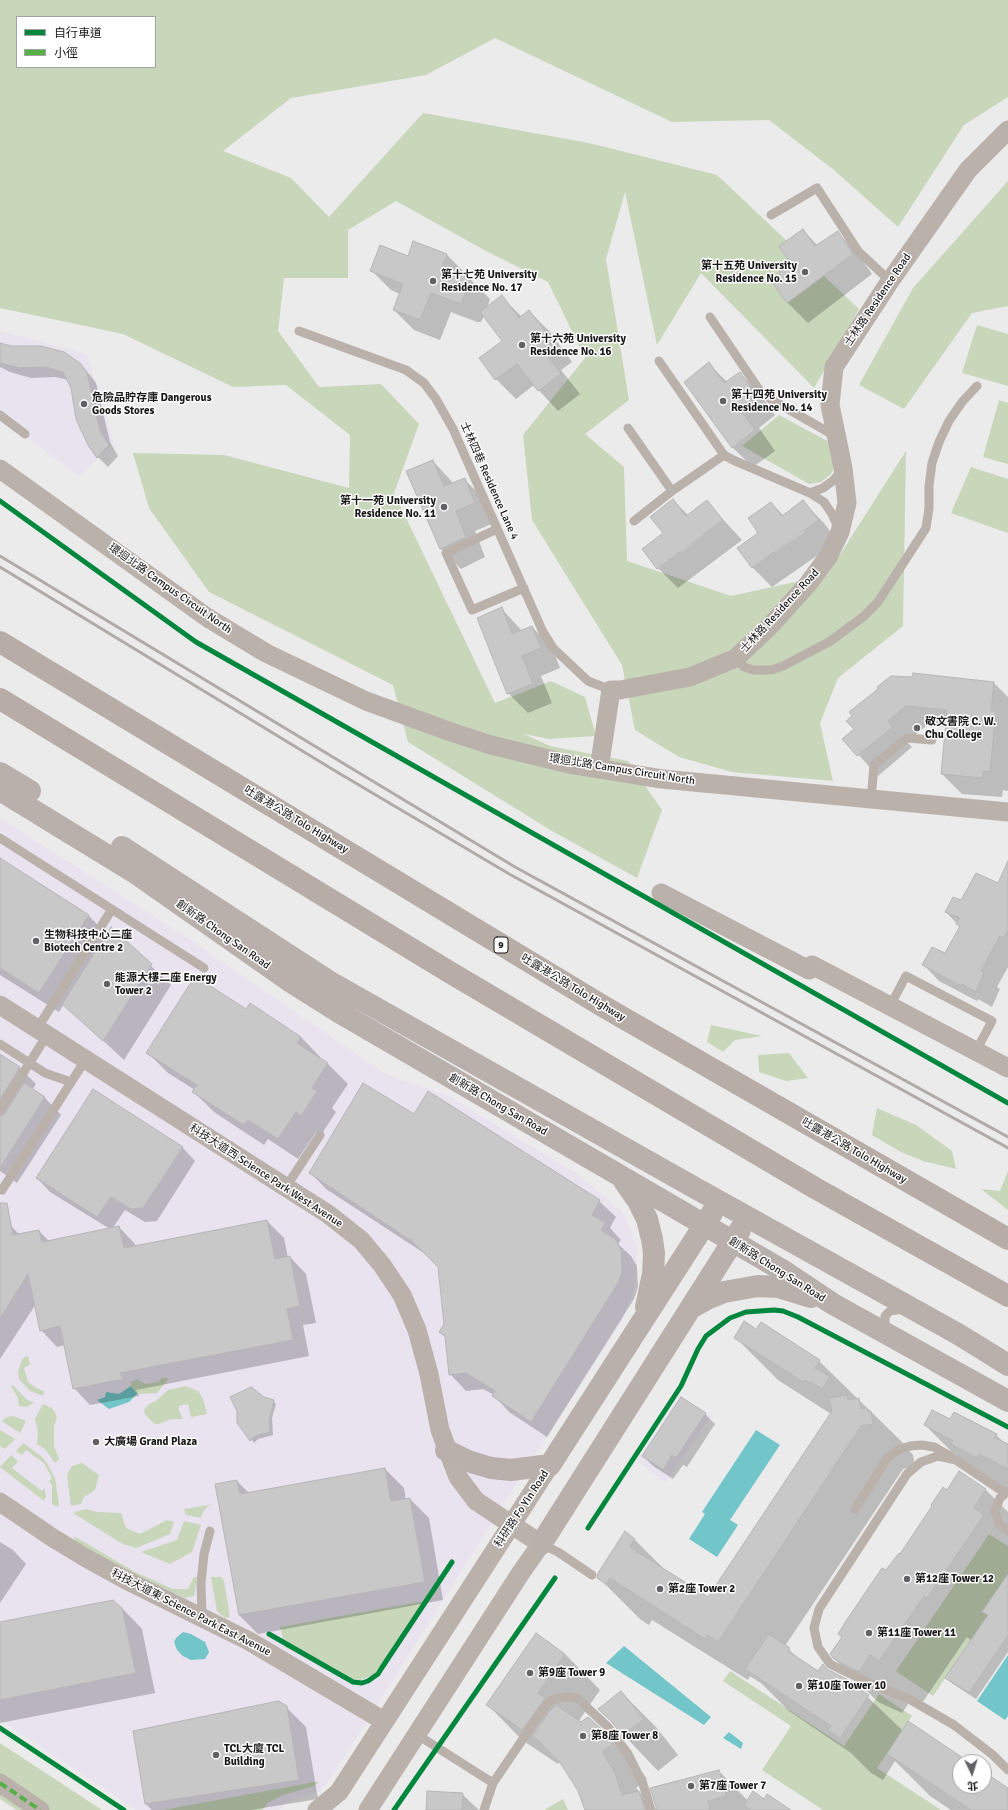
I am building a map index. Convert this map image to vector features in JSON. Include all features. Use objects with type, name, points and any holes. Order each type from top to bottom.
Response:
[{"type":"highway","name":"吐露港公路 Tolo Highway","points":[[0,642],[606,1008],[1008,1239]]},
{"type":"highway","points":[[0,699],[445,968],[815,1188],[1008,1296]]},
{"type":"main road","name":"創新路 Chong San Road","points":[[0,773],[118,844],[330,982],[915,1310],[1008,1364]]},
{"type":"main road","name":"創新路 Chong San Road","points":[[0,790],[134,872],[256,958],[330,1007],[782,1270],[834,1304],[1008,1401]]},
{"type":"main road","points":[[622,1177],[638,1201],[647,1219],[654,1253],[653,1274],[649,1297],[640,1327]]},
{"type":"main road","name":"科研路 Fo Yin Road","points":[[550,1464],[640,1327],[719,1201]]},
{"type":"main road","points":[[541,1544],[748,1217]]},
{"type":"main road","points":[[690,1309],[709,1298],[724,1292],[758,1286],[778,1287],[834,1304]]},
{"type":"main road","points":[[446,1450],[468,1461],[491,1468],[512,1470],[550,1464]]},
{"type":"street","name":"士林路 Residence Road","points":[[611,690],[620,690],[690,677],[736,658],[771,625],[808,584],[828,557],[840,532],[847,503],[843,468],[835,436],[830,405],[834,367],[890,281],[968,170],[998,138],[1008,130]]},
{"type":"street","name":"環迴北路 Campus Circuit North","points":[[0,469],[208,618],[266,653],[366,701],[412,719],[490,745],[569,764],[662,779],[1008,812]]},
{"type":"street","points":[[599,769],[611,690]]},
{"type":"street","points":[[661,893],[809,970],[812,965],[1008,1068]]},
{"type":"street","name":"科技大道西 Science Park West Avenue","points":[[0,1005],[328,1214],[361,1240],[382,1265],[402,1295],[417,1330],[423,1350],[440,1430],[446,1450],[458,1478],[466,1490],[488,1510],[541,1544]]},
{"type":"street","name":"科研路 Fo Yin Road","points":[[317,1810],[339,1792],[550,1464]]},
{"type":"street","name":"科技大道東 Science Park East Avenue","points":[[0,1502],[53,1538],[92,1561],[126,1580],[202,1617],[283,1660],[384,1721]]},
{"type":"street","points":[[368,1810],[520,1574],[541,1544]]},
{"type":"street","points":[[0,1783],[40,1810]]},
{"type":"lane","points":[[771,215],[817,188],[858,251],[890,281]]},
{"type":"lane","points":[[710,317],[762,394],[835,436]]},
{"type":"lane","name":"士林四巷 Residence Lane 4","points":[[299,331],[406,370],[424,383],[436,399],[453,429],[497,529],[553,648],[588,681],[611,690]]},
{"type":"lane","points":[[659,361],[724,455],[810,493],[824,502],[832,514],[840,532]]},
{"type":"lane","points":[[736,658],[744,667],[754,670],[771,670],[783,666],[829,642],[863,617],[878,602],[926,528],[932,463],[939,442],[949,421],[962,402],[977,386]]},
{"type":"lane","points":[[0,415],[26,434]]},
{"type":"lane","points":[[628,428],[672,491]]},
{"type":"lane","points":[[634,521],[672,491],[724,455]]},
{"type":"lane","points":[[810,493],[823,488],[834,480],[843,468]]},
{"type":"lane","points":[[497,529],[446,553],[472,610],[524,588]]},
{"type":"lane","points":[[871,800],[874,765],[907,738],[932,740]]},
{"type":"lane","points":[[0,838],[204,968]]},
{"type":"lane","points":[[0,1110],[29,1063],[42,1032],[112,909]]},
{"type":"lane","points":[[890,1006],[906,976],[992,1021],[976,1051]]},
{"type":"lane","points":[[0,1044],[45,1073],[71,1082]]},
{"type":"lane","points":[[0,1189],[2,1190],[86,1059]]},
{"type":"lane","points":[[286,1187],[320,1135]]},
{"type":"lane","points":[[894,1337],[885,1324],[885,1316],[890,1310],[915,1310]]},
{"type":"lane","points":[[855,1509],[888,1457],[898,1450],[910,1446],[922,1445],[934,1447],[1006,1492],[996,1504],[996,1511],[1000,1524],[1008,1531]]},
{"type":"lane","points":[[956,1460],[938,1456],[921,1462],[907,1474],[819,1608],[814,1628],[818,1648],[830,1664],[865,1681],[911,1700],[954,1725],[993,1755],[1008,1770]]},
{"type":"lane","points":[[202,1617],[202,1576],[204,1554],[210,1531]]},
{"type":"lane","points":[[541,1544],[558,1552],[592,1575]]},
{"type":"lane","points":[[484,1810],[493,1783],[544,1708],[550,1701],[568,1697],[577,1698],[608,1727],[628,1754],[643,1784],[651,1810]]},
{"type":"lane","points":[[416,1734],[493,1783]]},
{"type":"shaded area","name":"危險品貯存庫 Dangerous Goods Stores","points":[[0,331],[87,354],[114,443],[79,476],[0,418]]},
{"type":"shaded area","points":[[0,818],[180,933],[387,1075],[445,1094],[577,1174],[623,1212],[638,1248],[634,1290],[621,1323],[529,1464],[334,1773],[321,1791],[287,1802],[279,1810],[136,1810],[0,1720]]},
{"type":"shaded area","points":[[680,1395],[711,1416],[666,1482],[637,1461]]},
{"type":"green space","points":[[0,0],[1008,0],[1008,97],[964,125],[898,227],[834,170],[769,120],[672,122],[495,38],[426,75],[291,98],[223,151],[291,178],[329,217],[423,113],[589,143],[717,175],[859,309],[814,388],[701,273],[657,345],[625,192],[606,259],[629,400],[585,434],[624,467],[627,561],[731,596],[827,575],[906,451],[903,626],[838,678],[820,723],[833,781],[732,772],[679,757],[635,730],[622,665],[532,520],[523,435],[585,358],[548,282],[486,251],[396,201],[348,230],[348,278],[284,278],[278,331],[319,387],[381,384],[419,424],[394,493],[495,703],[551,681],[585,697],[596,736],[549,739],[524,734],[550,746],[628,761],[662,810],[637,878],[552,831],[408,742],[393,685],[209,592],[149,508],[133,453],[224,455],[349,488],[350,435],[286,385],[233,387],[123,334],[0,308]]},
{"type":"green space","points":[[1008,181],[1008,306],[972,313],[904,409],[859,385],[913,288]]},
{"type":"green space","points":[[977,325],[1008,334],[1008,386],[962,373]]},
{"type":"green space","points":[[999,400],[1008,403],[1008,464],[983,457]]},
{"type":"green space","points":[[779,415],[829,442],[835,466],[831,474],[821,482],[809,484],[742,446]]},
{"type":"green space","points":[[971,467],[1008,479],[1008,533],[951,513]]},
{"type":"green space","points":[[711,1025],[762,1036],[735,1040],[723,1052],[707,1042]]},
{"type":"green space","points":[[789,1053],[808,1078],[786,1081],[759,1072],[758,1055]]},
{"type":"green space","points":[[877,1108],[916,1125],[952,1151],[956,1169],[923,1161],[901,1152],[872,1135]]},
{"type":"green space","points":[[1008,1171],[1008,1210],[981,1189],[1000,1191]]},
{"type":"green space","points":[[28,1356],[30,1364],[24,1368],[28,1382],[36,1388],[44,1391],[43,1396],[30,1391],[19,1379],[18,1372],[22,1360],[24,1357]]},
{"type":"green space","points":[[162,1378],[168,1378],[157,1393],[137,1394],[131,1386],[131,1382],[137,1379],[145,1384],[158,1382]]},
{"type":"green space","points":[[13,1385],[26,1399],[34,1403],[26,1407],[19,1406],[17,1396],[11,1386]]},
{"type":"green space","points":[[186,1386],[198,1391],[203,1399],[207,1414],[191,1417],[188,1404],[182,1405],[179,1406],[179,1411],[183,1419],[171,1419],[159,1424],[154,1424],[145,1414],[144,1410],[149,1404],[156,1401],[168,1390]]},
{"type":"green space","points":[[43,1404],[53,1409],[57,1417],[54,1426],[54,1446],[59,1459],[55,1463],[46,1450],[37,1444],[38,1432],[35,1419]]},
{"type":"green space","points":[[13,1416],[26,1421],[20,1433],[2,1421],[7,1417]]},
{"type":"green space","points":[[0,1430],[15,1439],[5,1449],[0,1446]]},
{"type":"green space","points":[[23,1443],[41,1456],[47,1463],[55,1478],[59,1505],[58,1507],[52,1504],[52,1485],[49,1481],[52,1478],[44,1463],[26,1450],[22,1455],[16,1451]]},
{"type":"green space","points":[[11,1455],[18,1461],[12,1468],[42,1491],[44,1488],[46,1496],[44,1501],[0,1467]]},
{"type":"green space","points":[[82,1463],[99,1475],[95,1490],[84,1497],[81,1504],[71,1506],[67,1475],[72,1466]]},
{"type":"green space","points":[[214,1504],[208,1506],[203,1512],[201,1518],[186,1515],[184,1509]]},
{"type":"green space","points":[[85,1509],[97,1512],[121,1513],[126,1528],[140,1534],[167,1520],[174,1522],[170,1534],[136,1548],[123,1544],[73,1513]]},
{"type":"green space","points":[[184,1521],[201,1525],[192,1552],[170,1564],[141,1552],[177,1540]]},
{"type":"green space","points":[[989,1534],[1008,1546],[1008,1574],[982,1612],[988,1615],[933,1696],[896,1671]]},
{"type":"green space","points":[[74,1536],[135,1572],[173,1589],[188,1589],[194,1577],[197,1577],[194,1596],[185,1598],[129,1572],[75,1541]]},
{"type":"green space","points":[[211,1577],[221,1577],[224,1581],[230,1617],[225,1618],[217,1611]]},
{"type":"green space","points":[[424,1601],[374,1675],[360,1680],[345,1678],[285,1647],[280,1627]]},
{"type":"green space","points":[[730,1671],[844,1746],[879,1694],[912,1716],[877,1768],[941,1810],[823,1810],[762,1770],[791,1726],[723,1681]]},
{"type":"green space","points":[[0,1743],[102,1810],[17,1810],[0,1799]]},
{"type":"green space","points":[[320,1781],[314,1786],[283,1795],[267,1803],[263,1810],[163,1810]]},
{"type":"green space","points":[[563,1799],[568,1810],[544,1810]]},
{"type":"water","points":[[131,1386],[137,1394],[129,1402],[109,1409],[97,1400],[105,1397],[106,1392],[119,1394]]},
{"type":"water","points":[[756,1430],[780,1445],[730,1520],[738,1525],[717,1557],[689,1539],[705,1514],[702,1512]]},
{"type":"water","points":[[183,1632],[191,1634],[205,1642],[209,1652],[205,1659],[191,1660],[183,1656],[177,1650],[174,1642]]},
{"type":"water","points":[[624,1646],[711,1717],[704,1725],[606,1663]]},
{"type":"water","points":[[1008,1655],[1008,1716],[1005,1720],[977,1701]]},
{"type":"water","points":[[729,1732],[743,1743],[741,1749],[723,1738]]},
{"type":"building","name":"第十五苑 University Residence No. 15","points":[[803,229],[815,246],[838,231],[853,254],[787,303],[770,279],[791,264],[779,246]]},
{"type":"building","name":"第十七苑 University Residence No. 17","points":[[413,241],[447,254],[442,267],[471,278],[461,304],[431,293],[420,320],[393,310],[403,284],[370,271],[380,245],[408,256]]},
{"type":"building","name":"第十六苑 University Residence No. 16","points":[[502,295],[519,318],[529,310],[553,341],[542,349],[561,374],[538,391],[517,364],[495,380],[479,358],[502,341],[480,312]]},
{"type":"building","name":"危險品貯存庫 Dangerous Goods Stores","points":[[0,343],[11,346],[41,346],[64,352],[80,363],[87,372],[100,431],[109,445],[97,458],[88,445],[76,419],[71,388],[63,372],[46,367],[20,368],[0,363]]},
{"type":"building","name":"第十四苑 University Residence No. 14","points":[[709,362],[724,383],[740,372],[756,395],[739,408],[755,430],[732,448],[684,382]]},
{"type":"building","name":"第十一苑 University Residence No. 11","points":[[433,460],[444,486],[465,478],[475,503],[456,511],[466,537],[440,549],[406,471]]},
{"type":"building","points":[[673,499],[686,516],[707,500],[723,520],[657,569],[642,549],[663,533],[650,517]]},
{"type":"building","points":[[803,500],[819,520],[752,568],[737,548],[758,533],[748,518],[771,502],[782,516]]},
{"type":"building","points":[[502,607],[512,634],[532,626],[541,648],[522,656],[533,684],[507,694],[477,618]]},
{"type":"building","name":"敬文書院 C. W. Chu College","points":[[913,673],[994,682],[991,711],[996,711],[990,772],[983,771],[983,778],[941,774],[947,710],[906,706],[888,721],[893,727],[857,756],[842,739],[854,729],[846,721],[852,716],[849,712],[878,689],[877,687],[891,676],[912,677]]},
{"type":"building","name":"生物科技中心二座 Biotech Centre 2","points":[[0,858],[89,915],[39,993],[0,968]]},
{"type":"building","points":[[1008,861],[1008,930],[1004,938],[1000,936],[981,971],[984,972],[976,992],[962,984],[961,986],[922,965],[932,947],[945,953],[960,926],[956,924],[960,918],[945,912],[953,897],[961,900],[976,873],[998,883]]},
{"type":"building","name":"能源大樓二座 Energy Tower 2","points":[[111,927],[152,964],[103,1041],[62,1004]]},
{"type":"building","points":[[195,976],[246,1009],[250,1003],[301,1037],[297,1043],[328,1063],[312,1088],[317,1091],[301,1116],[296,1112],[278,1139],[248,1120],[244,1125],[192,1092],[197,1085],[146,1053]]},
{"type":"building","points":[[0,1054],[20,1067],[0,1099]]},
{"type":"building","points":[[24,1083],[45,1097],[0,1168],[0,1116],[5,1113]]},
{"type":"building","points":[[363,1083],[414,1114],[428,1091],[600,1200],[592,1215],[606,1223],[601,1230],[615,1239],[621,1249],[622,1271],[618,1283],[531,1422],[492,1396],[495,1391],[466,1373],[449,1375],[445,1336],[439,1332],[444,1324],[438,1267],[413,1242],[309,1173]]},
{"type":"building","points":[[93,1089],[183,1147],[143,1208],[131,1209],[111,1197],[97,1217],[36,1178]]},
{"type":"building","points":[[0,1203],[7,1203],[13,1235],[39,1230],[42,1242],[119,1226],[124,1248],[267,1220],[275,1259],[290,1256],[300,1306],[287,1309],[293,1340],[120,1373],[123,1379],[73,1389],[60,1326],[40,1331],[28,1274],[0,1318]]},
{"type":"building","points":[[744,1321],[756,1329],[761,1322],[820,1360],[815,1368],[830,1377],[822,1389],[811,1382],[810,1383],[804,1380],[803,1382],[734,1338]]},
{"type":"building","points":[[251,1387],[264,1397],[274,1400],[269,1421],[270,1432],[255,1436],[250,1441],[237,1423],[237,1411],[230,1397]]},
{"type":"building","points":[[847,1395],[848,1400],[859,1398],[861,1409],[867,1408],[868,1412],[871,1411],[873,1424],[861,1426],[718,1642],[707,1635],[705,1639],[610,1578],[606,1584],[597,1578],[598,1573],[625,1531],[635,1539],[630,1547],[708,1597],[832,1411],[829,1398]]},
{"type":"building","points":[[681,1397],[706,1413],[676,1458],[672,1455],[663,1470],[642,1456]]},
{"type":"building","points":[[932,1410],[950,1419],[954,1412],[997,1434],[995,1438],[1008,1444],[1008,1469],[979,1454],[977,1458],[951,1444],[953,1441],[924,1425]]},
{"type":"building","points":[[385,1468],[391,1501],[410,1498],[425,1582],[239,1615],[215,1484],[237,1480],[240,1494]]},
{"type":"building","points":[[959,1471],[986,1489],[974,1508],[984,1515],[927,1598],[924,1596],[879,1661],[870,1655],[859,1672],[834,1659],[830,1654],[842,1637],[838,1634],[846,1621],[882,1568],[886,1570],[899,1553],[900,1554],[943,1487],[947,1490]]},
{"type":"building","points":[[1008,1574],[1008,1635],[969,1693],[945,1678],[988,1615],[982,1612]]},
{"type":"building","points":[[113,1600],[122,1608],[136,1673],[0,1700],[0,1622]]},
{"type":"building","name":"第9座 Tower 9","points":[[536,1633],[565,1654],[538,1693],[545,1698],[522,1730],[486,1705]]},
{"type":"building","name":"第10座 Tower 10","points":[[769,1634],[790,1648],[788,1651],[818,1671],[823,1664],[827,1669],[852,1682],[851,1684],[869,1695],[840,1738],[828,1730],[831,1726],[745,1669]]},
{"type":"building","points":[[621,1691],[644,1719],[622,1736],[613,1723],[598,1709]]},
{"type":"building","name":"TCL大廈 TCL Building","points":[[278,1701],[287,1706],[299,1780],[145,1804],[133,1731]]},
{"type":"building","points":[[556,1705],[581,1722],[588,1717],[604,1731],[613,1744],[602,1752],[615,1773],[622,1795],[639,1791],[645,1810],[585,1810],[578,1791],[561,1764],[539,1741],[532,1736],[549,1712]]},
{"type":"building","points":[[908,1721],[957,1754],[952,1754],[952,1794],[992,1794],[992,1777],[1008,1788],[1008,1810],[971,1810],[887,1754]]},
{"type":"building","points":[[719,1770],[726,1796],[708,1801],[710,1810],[657,1810],[650,1788]]},
{"type":"building","points":[[427,1791],[463,1793],[462,1810],[426,1810]]},
{"type":"building","points":[[753,1791],[764,1799],[767,1794],[791,1810],[751,1810],[744,1805]]},
{"type":"railway","points":[[0,556],[515,867],[1008,1137]]},
{"type":"railway","points":[[0,567],[337,772],[511,875],[1008,1148]]},
{"type":"marked path","points":[[0,1783],[40,1810]]},
{"type":"cycle path","points":[[0,501],[196,642],[1008,1103]]},
{"type":"cycle path","points":[[588,1528],[681,1386],[698,1349],[706,1336],[730,1318],[746,1312],[774,1310],[783,1311],[798,1317],[1008,1427]]},
{"type":"cycle path","points":[[269,1634],[353,1682],[362,1683],[368,1681],[378,1674],[452,1562]]},
{"type":"cycle path","points":[[394,1810],[555,1578]]},
{"type":"cycle path","points":[[0,1728],[124,1810]]},
{"type":"place","name":"第十五苑 University Residence No. 15","points":[[805,272]]},
{"type":"place","name":"第十七苑 University Residence No. 17","points":[[433,281]]},
{"type":"place","name":"第十六苑 University Residence No. 16","points":[[522,345]]},
{"type":"place","name":"第十四苑 University Residence No. 14","points":[[723,401]]},
{"type":"place","name":"危險品貯存庫 Dangerous Goods Stores","points":[[84,404]]},
{"type":"place","name":"第十一苑 University Residence No. 11","points":[[444,507]]},
{"type":"place","name":"敬文書院 C. W. Chu College","points":[[917,728]]},
{"type":"place","name":"生物科技中心二座 Biotech Centre 2","points":[[36,941]]},
{"type":"place","name":"能源大樓二座 Energy Tower 2","points":[[107,984]]},
{"type":"place","name":"大廣場 Grand Plaza","points":[[96,1442]]},
{"type":"place","name":"第12座 Tower 12","points":[[907,1579]]},
{"type":"place","name":"第2座 Tower 2","points":[[660,1589]]},
{"type":"place","name":"第11座 Tower 11","points":[[869,1633]]},
{"type":"place","name":"第9座 Tower 9","points":[[530,1673]]},
{"type":"place","name":"第10座 Tower 10","points":[[799,1686]]},
{"type":"place","name":"第8座 Tower 8","points":[[583,1736]]},
{"type":"place","name":"TCL大廈 TCL Building","points":[[216,1755]]},
{"type":"place","name":"第7座 Tower 7","points":[[691,1786]]}]
